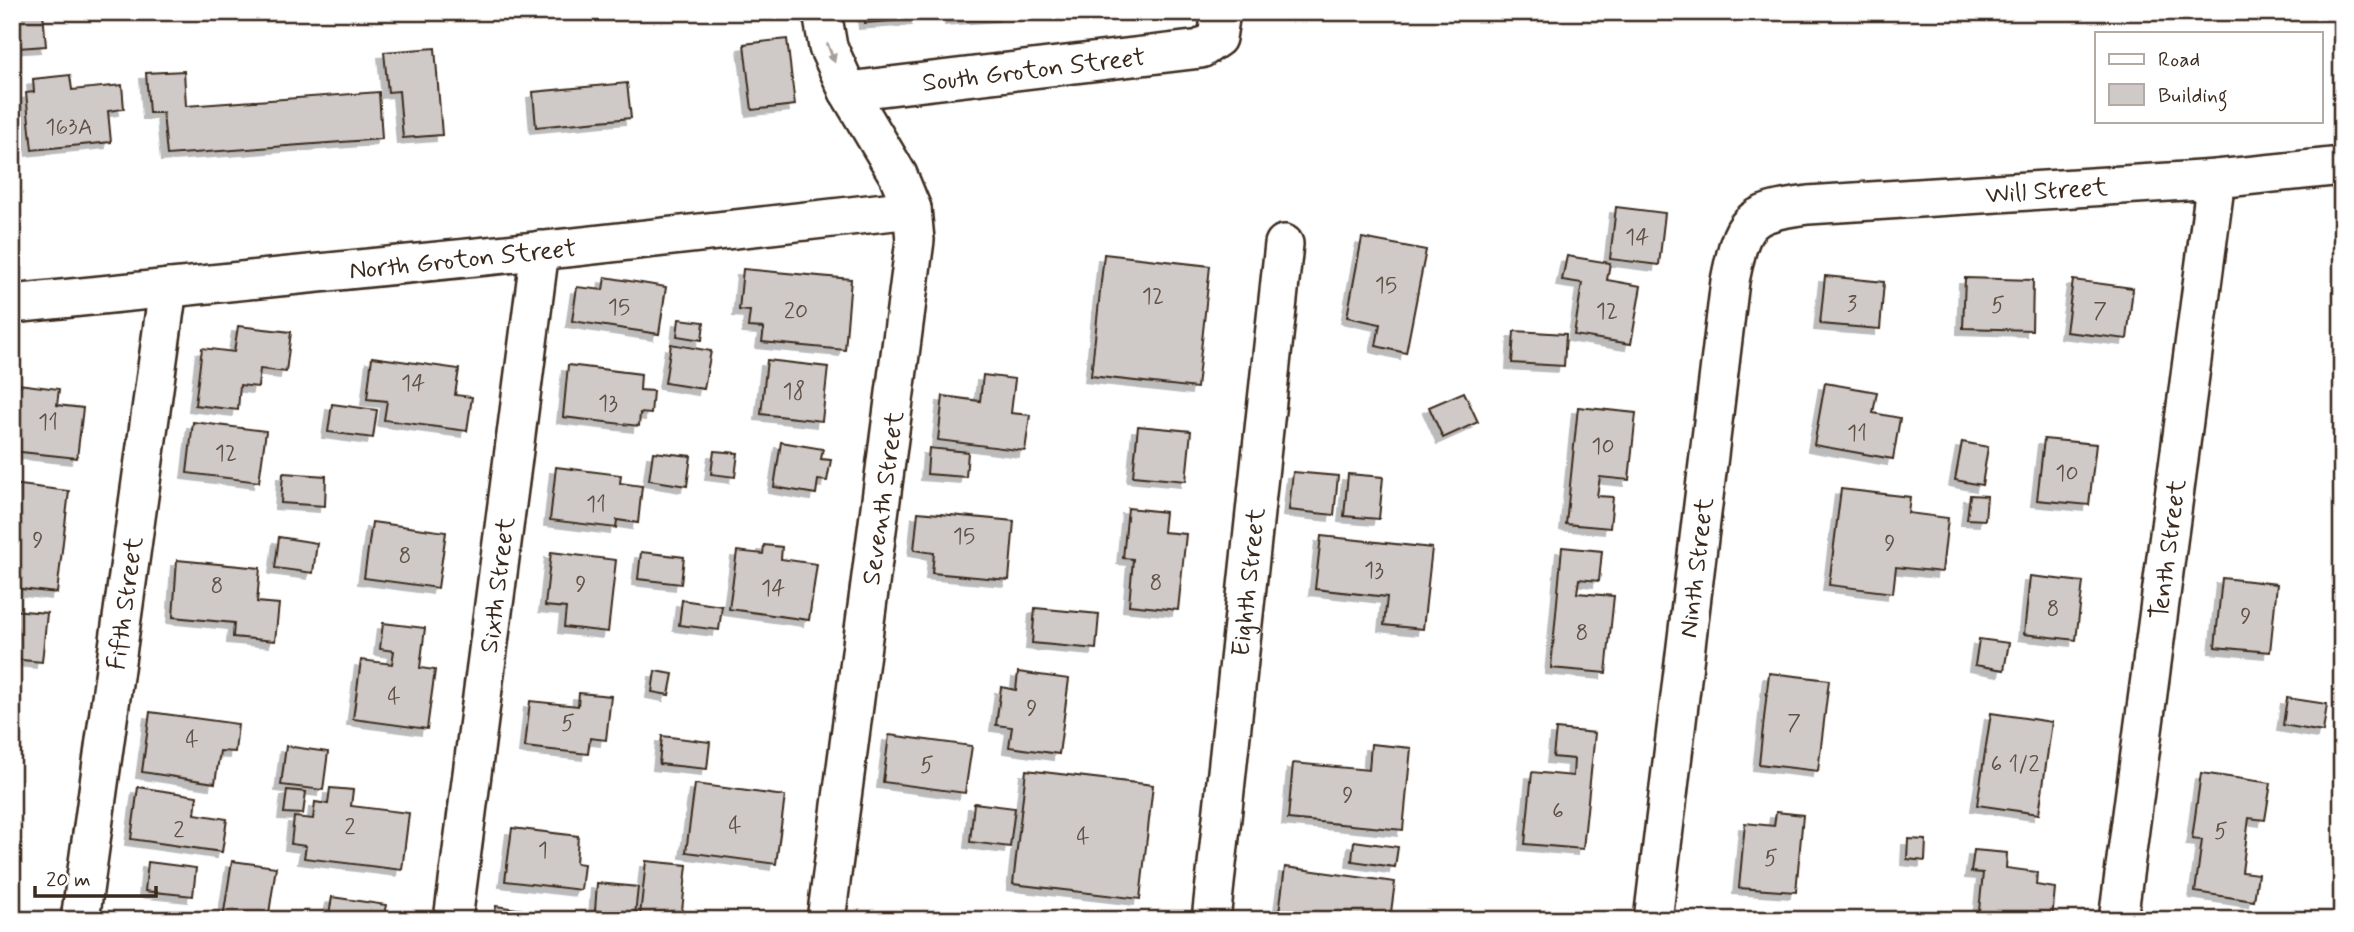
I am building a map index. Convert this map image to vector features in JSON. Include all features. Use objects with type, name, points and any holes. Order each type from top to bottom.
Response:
[{"type":"street","name":"Seventh Street","points":[[822,12],[828,47],[848,91],[898,175],[912,209],[915,240],[826,920]]},
{"type":"street","name":"South Groton Street","points":[[848,91],[1201,49],[1219,25]]},
{"type":"street","name":"Will Street","points":[[1752,219],[1779,209],[1808,205],[2216,179],[2342,166]]},
{"type":"street","name":"Tenth Street","points":[[2118,920],[2216,179]]},
{"type":"street","name":"North Groton Street","points":[[12,304],[912,209]]},
{"type":"street","name":"Ninth Street","points":[[1653,920],[1730,281],[1741,237],[1752,219]]},
{"type":"street","name":"Eighth Street","points":[[1211,920],[1284,244]]},
{"type":"street","name":"Sixth Street","points":[[453,920],[540,250]]},
{"type":"street","name":"Fifth Street","points":[[80,920],[167,288]]},
{"type":"building","points":[[14,12],[43,12],[46,46],[18,48]]},
{"type":"building","points":[[864,12],[917,12],[917,19],[865,23]]},
{"type":"building","points":[[951,12],[1005,12],[1005,15],[951,19]]},
{"type":"building","points":[[787,39],[795,105],[752,110],[744,44]]},
{"type":"building","points":[[435,48],[442,135],[403,138],[399,91],[388,92],[384,52]]},
{"type":"building","points":[[184,71],[186,106],[379,92],[382,139],[167,155],[163,113],[149,113],[146,73]]},
{"type":"building","points":[[70,75],[72,90],[122,85],[124,109],[108,111],[111,142],[32,150],[26,93],[34,92],[33,79]]},
{"type":"building","points":[[627,83],[631,118],[536,127],[533,92]]},
{"type":"building","points":[[1616,207],[1665,213],[1659,265],[1610,259]]},
{"type":"building","points":[[1362,238],[1426,250],[1406,353],[1376,346],[1380,324],[1347,317]]},
{"type":"building","points":[[1104,254],[1210,266],[1197,388],[1091,376]]},
{"type":"building","points":[[1567,256],[1610,263],[1607,280],[1641,286],[1631,344],[1574,335],[1582,283],[1562,280]]},
{"type":"building","points":[[743,269],[851,279],[845,350],[762,342],[764,328],[748,327],[750,311],[739,310]]},
{"type":"building","points":[[1825,276],[1884,282],[1880,329],[1820,324]]},
{"type":"building","points":[[605,277],[666,287],[659,334],[572,321],[577,287],[603,290]]},
{"type":"building","points":[[1965,278],[2033,280],[2032,330],[1963,328]]},
{"type":"building","points":[[2073,280],[2133,288],[2127,339],[2066,332]]},
{"type":"building","points":[[679,319],[704,322],[702,340],[677,336]]},
{"type":"building","points":[[238,326],[291,332],[286,372],[260,369],[258,387],[240,385],[238,410],[195,405],[202,348],[234,352]]},
{"type":"building","points":[[1514,331],[1566,334],[1564,366],[1512,363]]},
{"type":"building","points":[[671,344],[711,351],[704,389],[665,383]]},
{"type":"building","points":[[372,357],[459,369],[455,395],[472,397],[467,431],[384,420],[387,401],[367,399]]},
{"type":"building","points":[[767,360],[828,367],[822,421],[761,414]]},
{"type":"building","points":[[568,365],[641,374],[640,390],[653,391],[651,414],[640,413],[639,426],[563,417]]},
{"type":"building","points":[[983,375],[1015,379],[1011,413],[1030,415],[1025,451],[938,440],[943,396],[980,401]]},
{"type":"building","points":[[1825,383],[1877,392],[1873,413],[1900,418],[1893,459],[1814,445]]},
{"type":"building","points":[[18,384],[59,389],[57,405],[83,408],[77,458],[12,451]]},
{"type":"building","points":[[1464,392],[1478,422],[1443,438],[1429,407]]},
{"type":"building","points":[[332,404],[377,410],[373,438],[328,432]]},
{"type":"building","points":[[1578,407],[1636,413],[1629,480],[1600,477],[1597,496],[1613,497],[1610,528],[1566,524]]},
{"type":"building","points":[[193,422],[266,431],[259,482],[187,473]]},
{"type":"building","points":[[1138,426],[1191,431],[1186,481],[1133,476]]},
{"type":"building","points":[[2044,439],[2096,444],[2089,505],[2037,500]]},
{"type":"building","points":[[781,442],[823,449],[821,459],[831,460],[827,481],[818,480],[816,494],[774,487]]},
{"type":"building","points":[[1962,442],[1988,447],[1982,485],[1955,480]]},
{"type":"building","points":[[929,448],[968,452],[966,477],[927,474]]},
{"type":"building","points":[[714,451],[738,453],[735,477],[711,474]]},
{"type":"building","points":[[653,452],[691,456],[687,486],[649,480]]},
{"type":"building","points":[[556,467],[621,475],[620,483],[642,486],[638,523],[617,520],[616,528],[550,520]]},
{"type":"building","points":[[1293,472],[1338,476],[1334,515],[1289,510]]},
{"type":"building","points":[[283,473],[326,476],[325,506],[281,503]]},
{"type":"building","points":[[1348,474],[1383,477],[1379,519],[1344,516]]},
{"type":"building","points":[[12,484],[69,491],[57,593],[12,588]]},
{"type":"building","points":[[1841,489],[1910,497],[1908,513],[1948,518],[1942,572],[1896,567],[1893,593],[1829,585]]},
{"type":"building","points":[[1970,495],[1987,496],[1985,520],[1967,519]]},
{"type":"building","points":[[1128,508],[1165,512],[1163,532],[1186,534],[1178,610],[1129,605],[1133,559],[1123,558]]},
{"type":"building","points":[[918,512],[1014,521],[1009,580],[932,573],[934,553],[914,550]]},
{"type":"building","points":[[372,522],[446,532],[438,588],[364,578]]},
{"type":"building","points":[[1321,536],[1432,548],[1423,629],[1384,625],[1387,597],[1315,589]]},
{"type":"building","points":[[279,537],[317,543],[313,573],[275,568]]},
{"type":"building","points":[[764,545],[782,547],[781,559],[817,564],[809,620],[729,609],[737,551],[763,554]]},
{"type":"building","points":[[1562,547],[1602,551],[1599,581],[1579,579],[1577,593],[1614,596],[1606,673],[1551,668]]},
{"type":"building","points":[[551,552],[616,560],[608,632],[564,627],[566,608],[545,606]]},
{"type":"building","points":[[641,552],[684,557],[681,584],[638,579]]},
{"type":"building","points":[[177,560],[260,568],[257,602],[279,604],[275,641],[233,637],[234,623],[173,617]]},
{"type":"building","points":[[2030,576],[2083,582],[2076,640],[2024,634]]},
{"type":"building","points":[[2222,578],[2277,584],[2270,652],[2215,647]]},
{"type":"building","points":[[682,600],[722,606],[719,630],[679,625]]},
{"type":"building","points":[[1035,608],[1099,614],[1096,649],[1032,643]]},
{"type":"building","points":[[12,610],[47,613],[42,662],[12,659]]},
{"type":"building","points":[[383,623],[425,628],[420,668],[435,670],[427,729],[353,719],[361,660],[392,664],[394,651],[380,649]]},
{"type":"building","points":[[1979,639],[2009,643],[2004,670],[1975,665]]},
{"type":"building","points":[[655,671],[673,674],[669,695],[652,692]]},
{"type":"building","points":[[1018,672],[1069,679],[1059,754],[1009,747],[1012,727],[996,725],[1001,687],[1016,690]]},
{"type":"building","points":[[1769,673],[1829,680],[1818,771],[1759,764]]},
{"type":"building","points":[[579,693],[611,696],[606,740],[590,738],[588,754],[525,747],[530,701],[578,706]]},
{"type":"building","points":[[2287,698],[2327,704],[2323,732],[2283,725]]},
{"type":"building","points":[[150,712],[238,724],[235,752],[220,751],[215,783],[142,772]]},
{"type":"building","points":[[1991,713],[2052,722],[2039,814],[1977,805]]},
{"type":"building","points":[[1556,729],[1595,733],[1583,849],[1525,844],[1532,772],[1573,776],[1574,759],[1553,757]]},
{"type":"building","points":[[889,735],[972,746],[965,793],[883,782]]},
{"type":"building","points":[[662,736],[710,742],[707,769],[659,764]]},
{"type":"building","points":[[1371,744],[1411,748],[1403,830],[1288,819],[1293,763],[1369,770]]},
{"type":"building","points":[[286,746],[328,752],[323,790],[281,785]]},
{"type":"building","points":[[1026,770],[1153,785],[1140,899],[1013,884]]},
{"type":"building","points":[[2201,773],[2271,783],[2265,820],[2249,818],[2242,872],[2258,874],[2254,901],[2195,892],[2202,840],[2192,839]]},
{"type":"building","points":[[695,784],[785,796],[776,864],[686,852]]},
{"type":"building","points":[[138,787],[197,796],[195,814],[227,819],[222,852],[131,839]]},
{"type":"building","points":[[330,788],[353,790],[351,806],[409,813],[402,870],[304,858],[306,846],[291,844],[294,817],[313,819],[315,802],[328,804]]},
{"type":"building","points":[[287,790],[306,792],[303,814],[284,813]]},
{"type":"building","points":[[974,803],[1015,808],[1010,847],[970,842]]},
{"type":"building","points":[[1776,812],[1803,815],[1796,892],[1739,888],[1745,823],[1774,826]]},
{"type":"building","points":[[512,828],[578,836],[576,863],[584,864],[581,890],[505,881]]},
{"type":"building","points":[[1908,839],[1926,840],[1925,861],[1907,859]]},
{"type":"building","points":[[1354,841],[1398,847],[1395,867],[1352,861]]},
{"type":"building","points":[[1974,850],[2007,853],[2006,868],[2037,872],[2036,885],[2055,888],[2052,920],[1978,920],[1983,873],[1971,872]]},
{"type":"building","points":[[232,861],[276,867],[268,920],[223,918]]},
{"type":"building","points":[[646,861],[687,865],[681,920],[640,916]]},
{"type":"building","points":[[148,862],[196,868],[193,896],[145,891]]},
{"type":"building","points":[[1285,867],[1395,882],[1390,920],[1278,920]]},
{"type":"building","points":[[597,883],[638,887],[635,915],[595,911]]},
{"type":"building","points":[[332,897],[386,905],[383,920],[328,920]]},
{"type":"building","points":[[496,906],[545,913],[545,920],[494,920]]}]
